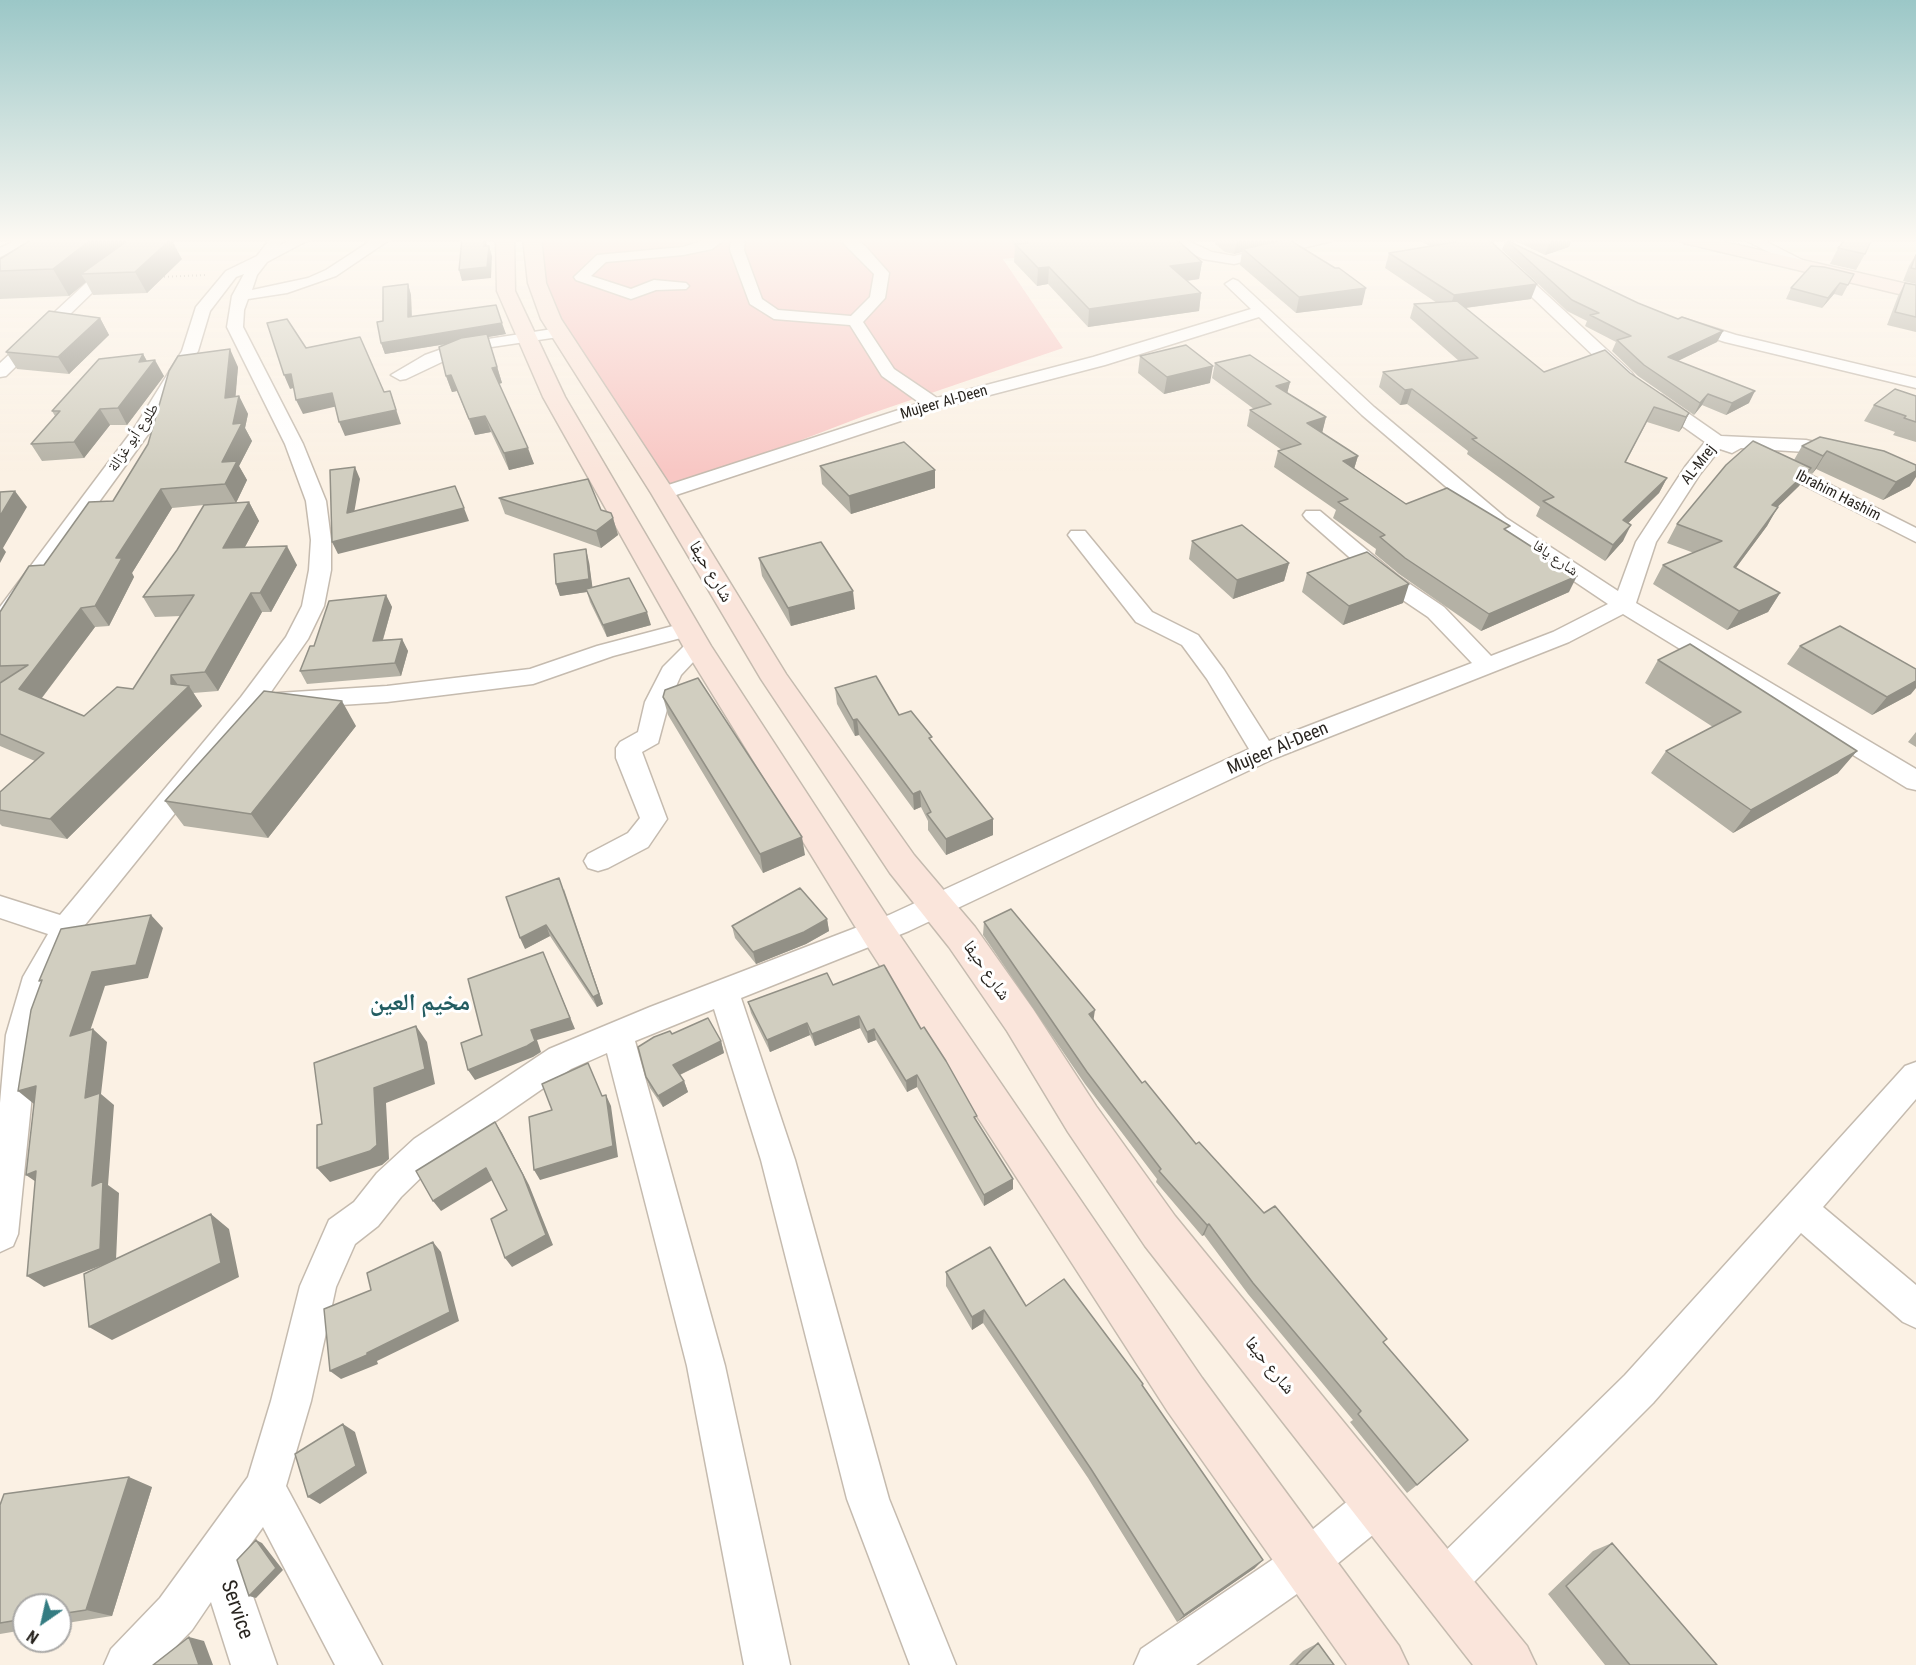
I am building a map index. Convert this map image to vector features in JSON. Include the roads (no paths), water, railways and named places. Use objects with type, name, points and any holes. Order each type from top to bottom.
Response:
[{"type":"main road","points":[[517,316],[554,397],[692,637],[877,932],[1185,1395],[1380,1665]]},
{"type":"main road","name":"شارع حيفا","points":[[551,316],[559,333],[663,493],[776,679],[902,864],[938,906],[1013,1011],[1082,1119],[1160,1231],[1380,1502],[1508,1665]]},
{"type":"street","points":[[0,372],[60,316]]},
{"type":"street","name":"طلوع أبو غزالة","points":[[0,622],[143,429],[190,351],[199,316]]},
{"type":"street","points":[[0,1234],[18,1090],[22,1035],[38,977],[66,928],[250,703],[297,639],[313,606],[320,570],[321,540],[316,501],[294,444],[235,327],[236,316]]},
{"type":"street","points":[[794,316],[855,321]]},
{"type":"street","points":[[855,321],[860,316]]},
{"type":"street","name":"Mujeer Al-Deen","points":[[663,493],[934,405],[1099,362],[1247,316]]},
{"type":"street","name":"شارع يافا","points":[[1267,316],[1368,411],[1499,522],[1624,605],[1916,781]]},
{"type":"street","name":"Ibrahim Hashim","points":[[1560,316],[1631,382],[1716,441],[1765,458],[1916,537]]},
{"type":"street","points":[[1666,317],[1731,339],[1916,383]]},
{"type":"street","points":[[855,321],[888,372],[934,405]]},
{"type":"street","points":[[400,375],[430,359],[462,347],[559,333]]},
{"type":"street","name":"AL-Mrej","points":[[1624,605],[1646,542],[1692,471],[1716,441],[1806,446],[1857,456]]},
{"type":"street","points":[[1313,515],[1358,550],[1390,581],[1436,612],[1488,665]]},
{"type":"street","points":[[1078,535],[1144,617],[1190,640],[1216,675],[1264,753]]},
{"type":"street","name":"Mujeer Al-Deen","points":[[127,1665],[176,1614],[265,1488],[285,1422],[318,1286],[342,1232],[366,1214],[389,1185],[426,1150],[560,1059],[938,906],[1264,753],[1561,637],[1624,605]]},
{"type":"street","points":[[250,703],[387,694],[533,676],[605,651],[692,637]]},
{"type":"street","points":[[598,861],[638,840],[654,819],[629,759],[629,748],[649,737],[657,702],[671,672],[692,637]]},
{"type":"street","points":[[0,907],[66,928]]},
{"type":"street","points":[[724,992],[777,1161],[868,1499],[933,1665]]},
{"type":"street","points":[[618,1035],[706,1366],[767,1665]]},
{"type":"street","points":[[1443,1582],[1639,1389],[1916,1076]]},
{"type":"street","points":[[1799,1209],[1916,1309]]},
{"type":"street","points":[[265,1488],[359,1665]]},
{"type":"street","points":[[1157,1665],[1305,1562],[1380,1502]]},
{"type":"street","name":"Service","points":[[217,1554],[254,1665]]},
{"type":"district","name":"مخيم العين","points":[[420,1004]]}]
